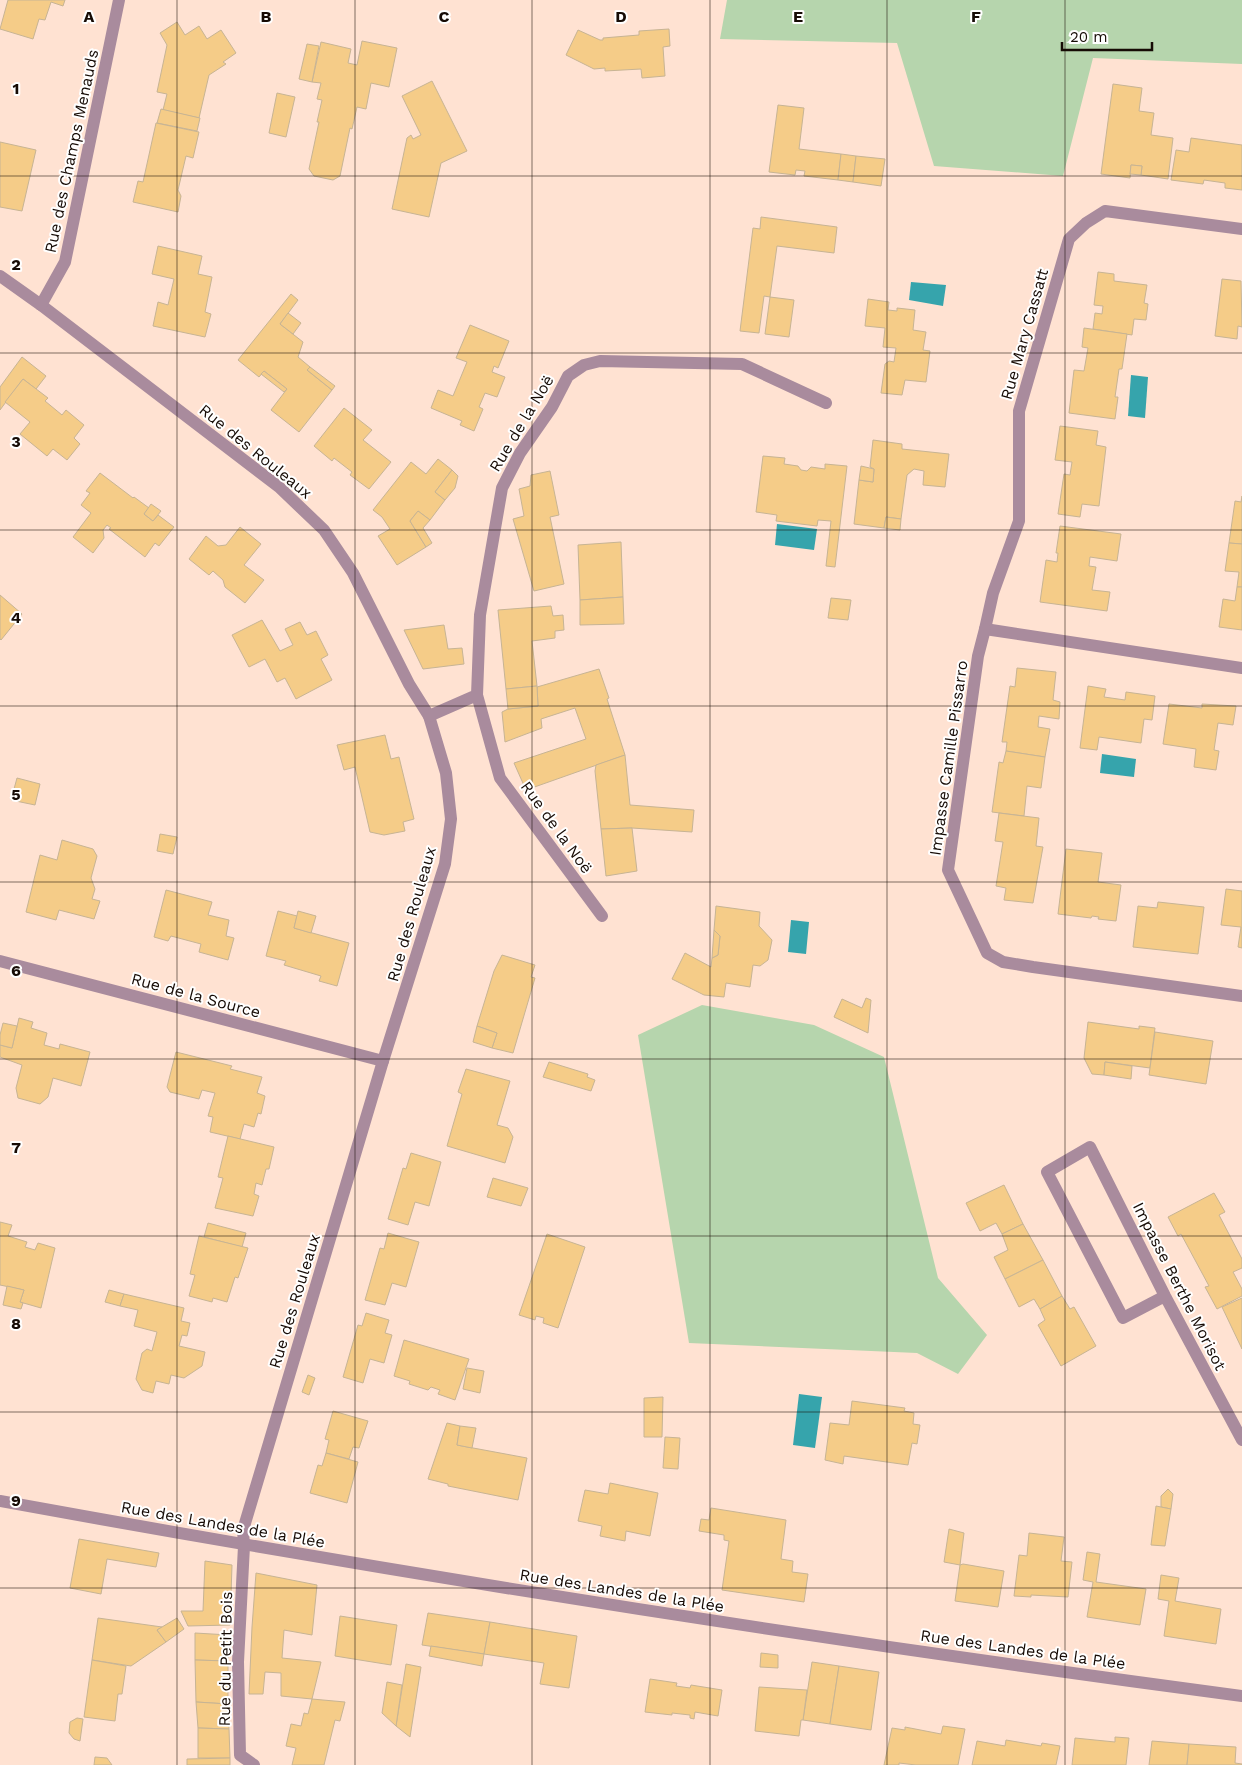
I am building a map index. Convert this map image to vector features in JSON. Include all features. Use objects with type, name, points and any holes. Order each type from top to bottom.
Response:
[{"type":"street","name":"Rue des Champs Menauds","points":[[41,305],[64,262],[119,0]]},
{"type":"street","name":"Rue Mary Cassatt","points":[[985,629],[993,593],[1019,521],[1018,411],[1069,239],[1086,223],[1105,212],[1242,229]]},
{"type":"street","name":"Rue des Rouleaux","points":[[0,276],[41,305],[279,487],[324,530],[353,573],[409,684],[429,716],[446,773],[451,819],[445,864],[383,1061],[244,1524],[244,1546]]},
{"type":"street","name":"Rue de la Noë","points":[[602,916],[500,778],[477,695],[480,615],[502,488],[520,453],[552,407],[568,376],[584,365],[600,361],[742,364],[826,403]]},
{"type":"street","points":[[985,629],[1242,668]]},
{"type":"street","name":"Impasse Camille Pissarro","points":[[985,629],[978,656],[948,870],[987,954],[1003,962],[1018,965],[1242,996]]},
{"type":"street","points":[[429,716],[477,695]]},
{"type":"street","name":"Rue de la Source","points":[[0,961],[383,1061]]},
{"type":"street","name":"Impasse Berthe Morisot","points":[[1165,1296],[1123,1318],[1047,1172],[1090,1146],[1165,1296],[1242,1440]]},
{"type":"street","name":"Rue des Landes de la Plée","points":[[0,1501],[244,1546],[760,1628],[1242,1696]]},
{"type":"street","name":"Rue du Petit Bois","points":[[244,1546],[238,1662],[240,1755],[254,1765]]},
{"type":"green space","points":[[727,0],[1242,0],[1242,64],[1093,58],[1063,176],[934,166],[897,43],[720,39]]},
{"type":"green space","points":[[702,1005],[814,1025],[884,1057],[938,1278],[987,1335],[958,1374],[917,1353],[689,1343],[638,1035]]},
{"type":"water","points":[[911,282],[946,285],[943,306],[909,300]]},
{"type":"water","points":[[1131,375],[1148,377],[1145,418],[1128,416]]},
{"type":"water","points":[[777,524],[817,529],[814,550],[775,545]]},
{"type":"water","points":[[1102,754],[1136,759],[1134,777],[1100,773]]},
{"type":"water","points":[[791,920],[809,922],[806,954],[788,952]]},
{"type":"water","points":[[799,1394],[822,1397],[815,1448],[793,1445]]},
{"type":"building","points":[[8,0],[65,0],[63,6],[51,2],[45,20],[39,19],[33,39],[0,29]]},
{"type":"building","points":[[177,22],[185,35],[199,26],[207,39],[221,30],[236,53],[223,62],[226,64],[209,75],[199,118],[163,110],[167,94],[157,92],[167,45],[160,33]]},
{"type":"building","points":[[669,29],[670,46],[663,47],[665,76],[642,78],[641,69],[605,71],[605,68],[594,69],[566,55],[578,30],[603,40],[603,38],[639,35],[639,31]]},
{"type":"building","points":[[362,41],[397,48],[389,87],[371,83],[366,109],[357,107],[352,129],[350,128],[340,176],[333,180],[314,176],[309,169],[322,100],[317,99],[321,83],[312,82],[321,42],[351,49],[348,63],[357,65]]},
{"type":"building","points":[[307,44],[319,46],[312,82],[299,79]]},
{"type":"building","points":[[432,81],[467,151],[441,163],[429,217],[392,209],[407,138],[411,135],[413,139],[421,135],[402,96]]},
{"type":"building","points":[[1113,84],[1142,88],[1139,111],[1154,113],[1151,135],[1173,138],[1168,179],[1141,175],[1142,166],[1131,165],[1130,178],[1101,174]]},
{"type":"building","points":[[277,93],[295,97],[286,137],[269,133]]},
{"type":"building","points":[[778,105],[804,108],[799,149],[841,154],[838,180],[804,176],[805,171],[796,170],[795,175],[769,172]]},
{"type":"building","points":[[161,109],[200,118],[197,131],[157,123]]},
{"type":"building","points":[[156,123],[199,132],[193,158],[186,156],[178,190],[181,196],[178,212],[133,202],[138,181],[143,182]]},
{"type":"building","points":[[1191,138],[1242,145],[1242,190],[1225,188],[1225,183],[1204,180],[1203,184],[1171,180],[1176,150],[1189,152]]},
{"type":"building","points":[[0,142],[36,150],[22,211],[0,207]]},
{"type":"building","points":[[841,154],[856,156],[853,182],[838,180]]},
{"type":"building","points":[[856,156],[885,159],[881,186],[853,182]]},
{"type":"building","points":[[1131,165],[1142,166],[1141,175],[1130,174]]},
{"type":"building","points":[[761,217],[837,227],[834,253],[777,246],[770,297],[764,296],[759,333],[740,331],[753,228],[760,229]]},
{"type":"building","points":[[158,246],[202,256],[198,274],[212,277],[205,312],[211,314],[205,337],[153,326],[158,302],[168,305],[174,279],[152,274]]},
{"type":"building","points":[[1098,272],[1114,274],[1114,281],[1147,285],[1144,303],[1148,304],[1146,320],[1134,319],[1132,335],[1093,329],[1095,313],[1102,314],[1103,306],[1094,305]]},
{"type":"building","points":[[1222,279],[1241,281],[1242,327],[1238,326],[1237,339],[1215,336]]},
{"type":"building","points":[[291,294],[298,300],[280,324],[303,342],[298,357],[310,367],[307,370],[332,390],[299,432],[271,410],[287,389],[264,371],[259,377],[238,360]]},
{"type":"building","points":[[770,297],[794,300],[789,337],[765,334]]},
{"type":"building","points":[[868,299],[889,302],[888,310],[897,311],[897,308],[915,310],[913,330],[926,332],[923,350],[930,351],[926,382],[905,380],[902,395],[881,393],[885,364],[889,361],[894,362],[896,348],[883,347],[885,328],[865,326]]},
{"type":"building","points":[[288,313],[301,323],[293,334],[280,324]]},
{"type":"building","points":[[470,325],[509,341],[498,368],[494,366],[492,372],[505,377],[497,397],[485,393],[479,407],[483,409],[474,431],[460,425],[462,421],[431,408],[438,390],[453,396],[467,362],[456,358]]},
{"type":"building","points":[[1084,328],[1127,334],[1122,369],[1119,369],[1115,397],[1118,397],[1115,419],[1069,413],[1074,370],[1084,371],[1088,348],[1082,347]]},
{"type":"building","points":[[22,357],[46,376],[36,389],[23,379],[0,410],[0,387]]},
{"type":"building","points":[[310,367],[335,386],[332,390],[307,370]]},
{"type":"building","points":[[264,371],[287,389],[284,392],[261,374]]},
{"type":"building","points":[[23,379],[48,398],[45,401],[62,415],[66,410],[84,425],[74,438],[80,444],[67,460],[53,449],[47,456],[20,434],[30,422],[5,402]]},
{"type":"building","points":[[344,408],[372,430],[363,440],[391,462],[369,489],[350,475],[352,472],[334,458],[332,461],[314,446]]},
{"type":"building","points":[[1060,426],[1098,431],[1096,445],[1106,447],[1099,506],[1082,504],[1080,517],[1058,514],[1064,474],[1070,475],[1072,462],[1055,460]]},
{"type":"building","points":[[873,440],[902,444],[902,449],[949,454],[945,487],[923,485],[924,471],[914,469],[907,475],[901,519],[886,517],[884,528],[854,524],[859,480],[873,482],[874,469],[870,467]]},
{"type":"building","points":[[763,456],[785,458],[784,464],[798,466],[801,470],[807,471],[811,467],[825,469],[825,464],[847,466],[835,567],[826,566],[831,521],[818,520],[817,526],[776,521],[777,515],[756,512]]},
{"type":"building","points":[[438,459],[452,470],[435,492],[445,500],[430,520],[418,511],[410,521],[426,547],[397,565],[378,536],[390,529],[382,517],[373,510],[411,462],[426,474]]},
{"type":"building","points":[[861,466],[874,469],[873,482],[859,480]]},
{"type":"building","points":[[452,470],[458,476],[455,488],[445,500],[435,492]]},
{"type":"building","points":[[550,471],[559,515],[550,517],[564,584],[534,591],[513,519],[524,516],[519,489],[530,486],[531,475]]},
{"type":"building","points":[[100,473],[149,508],[144,514],[153,521],[158,515],[174,527],[159,546],[155,543],[145,557],[109,529],[111,528],[107,525],[103,530],[104,538],[93,553],[73,537],[91,513],[81,505],[90,493],[86,491]]},
{"type":"building","points":[[1242,496],[1242,544],[1229,543],[1235,501],[1241,502]]},
{"type":"building","points":[[151,504],[161,511],[153,521],[144,514]]},
{"type":"building","points":[[418,511],[430,520],[423,528],[432,543],[426,547],[410,521]]},
{"type":"building","points":[[886,517],[901,519],[900,530],[884,528]]},
{"type":"building","points":[[1060,526],[1121,534],[1117,561],[1090,557],[1089,566],[1096,567],[1092,590],[1110,592],[1107,611],[1040,602],[1046,560],[1057,562],[1058,553],[1056,553]]},
{"type":"building","points":[[240,527],[261,544],[244,565],[264,580],[245,603],[225,587],[223,580],[213,571],[209,575],[189,559],[206,536],[218,546],[226,545]]},
{"type":"building","points":[[621,542],[623,597],[580,600],[578,545]]},
{"type":"building","points":[[1229,543],[1242,544],[1242,587],[1237,587],[1239,572],[1225,571]]},
{"type":"building","points":[[1237,587],[1242,587],[1242,630],[1219,627],[1223,599],[1235,601]]},
{"type":"building","points":[[0,595],[22,614],[1,640],[0,639]]},
{"type":"building","points":[[623,597],[624,624],[580,625],[580,600]]},
{"type":"building","points":[[831,598],[851,600],[848,620],[828,618]]},
{"type":"building","points":[[551,606],[553,616],[563,615],[564,630],[555,631],[555,638],[532,641],[537,686],[506,689],[498,610]]},
{"type":"building","points":[[262,620],[280,651],[293,645],[285,629],[300,622],[307,635],[316,631],[328,655],[321,659],[332,680],[296,699],[285,678],[277,682],[265,659],[249,667],[232,635]]},
{"type":"building","points":[[444,625],[448,649],[462,648],[464,664],[423,669],[404,630]]},
{"type":"building","points":[[1017,668],[1056,672],[1053,700],[1060,702],[1059,719],[1039,716],[1038,727],[1050,729],[1045,757],[1006,751],[1007,742],[1002,742],[1010,686],[1015,687]]},
{"type":"building","points":[[599,669],[625,755],[526,790],[514,763],[586,739],[575,708],[541,719],[542,728],[505,742],[502,712],[508,709],[538,706],[537,687]]},
{"type":"building","points":[[537,686],[538,706],[508,709],[506,689]]},
{"type":"building","points":[[1088,686],[1106,689],[1104,697],[1125,700],[1126,692],[1155,696],[1152,720],[1144,719],[1141,743],[1099,737],[1097,750],[1080,748]]},
{"type":"building","points":[[1169,704],[1202,708],[1202,704],[1236,706],[1233,725],[1218,723],[1214,750],[1219,751],[1216,770],[1194,767],[1196,749],[1163,744]]},
{"type":"building","points":[[385,735],[391,759],[399,757],[414,819],[403,822],[405,831],[384,835],[370,832],[355,767],[344,770],[337,745]]},
{"type":"building","points":[[1006,751],[1045,757],[1041,788],[1027,786],[1024,816],[992,812],[999,762],[1003,763]]},
{"type":"building","points":[[625,755],[630,805],[694,810],[692,832],[632,828],[601,829],[596,765]]},
{"type":"building","points":[[17,778],[40,784],[35,805],[11,800]]},
{"type":"building","points":[[999,813],[1039,818],[1036,846],[1043,847],[1033,903],[1004,900],[1006,888],[996,886],[1003,842],[995,841]]},
{"type":"building","points":[[632,828],[637,871],[606,876],[601,829]]},
{"type":"building","points":[[160,834],[177,837],[173,854],[157,851]]},
{"type":"building","points":[[62,840],[93,849],[97,856],[91,878],[95,889],[92,899],[100,901],[94,919],[59,910],[56,920],[26,912],[40,855],[57,860]]},
{"type":"building","points":[[1066,849],[1102,853],[1098,882],[1121,885],[1116,921],[1098,919],[1099,917],[1092,916],[1091,918],[1058,914]]},
{"type":"building","points":[[1226,889],[1242,891],[1242,948],[1238,947],[1241,927],[1221,925]]},
{"type":"building","points":[[166,890],[212,902],[208,915],[229,920],[226,936],[234,938],[228,960],[199,952],[201,944],[171,936],[168,941],[154,937]]},
{"type":"building","points":[[1158,902],[1204,907],[1198,954],[1133,947],[1138,906],[1157,908]]},
{"type":"building","points":[[716,906],[760,912],[759,926],[772,940],[768,960],[760,966],[753,965],[750,987],[726,983],[724,997],[704,995],[672,979],[685,953],[711,967],[712,958],[718,955],[720,936],[714,930]]},
{"type":"building","points":[[278,911],[297,916],[294,928],[349,943],[337,986],[319,981],[321,976],[284,965],[286,961],[266,956]]},
{"type":"building","points":[[298,911],[316,916],[311,933],[294,928]]},
{"type":"building","points":[[714,930],[720,936],[718,955],[712,958]]},
{"type":"building","points":[[502,955],[535,965],[531,977],[535,978],[513,1053],[492,1048],[497,1033],[477,1026],[494,971]]},
{"type":"building","points":[[866,998],[871,1000],[868,1033],[834,1017],[842,999],[862,1008]]},
{"type":"building","points":[[19,1018],[33,1022],[31,1028],[47,1033],[44,1045],[59,1049],[60,1044],[90,1052],[81,1086],[53,1078],[48,1097],[40,1104],[18,1098],[16,1088],[22,1065],[0,1057],[0,1045],[12,1048]]},
{"type":"building","points":[[1088,1022],[1139,1029],[1139,1026],[1155,1028],[1150,1068],[1105,1062],[1104,1075],[1092,1074],[1084,1058]]},
{"type":"building","points":[[3,1023],[17,1026],[12,1048],[0,1045]]},
{"type":"building","points":[[477,1026],[497,1033],[492,1048],[473,1042]]},
{"type":"building","points":[[1155,1032],[1213,1041],[1206,1084],[1149,1075]]},
{"type":"building","points":[[176,1052],[232,1066],[230,1069],[262,1077],[257,1093],[265,1096],[261,1114],[258,1113],[254,1127],[244,1124],[240,1139],[210,1132],[213,1117],[208,1116],[215,1093],[202,1090],[199,1099],[170,1092],[167,1087]]},
{"type":"building","points":[[549,1062],[588,1074],[587,1077],[595,1080],[591,1091],[543,1077]]},
{"type":"building","points":[[1105,1062],[1132,1066],[1131,1079],[1104,1075]]},
{"type":"building","points":[[466,1069],[510,1081],[497,1125],[508,1128],[513,1137],[505,1163],[447,1146],[462,1094],[458,1092]]},
{"type":"building","points":[[228,1136],[274,1147],[269,1169],[266,1169],[262,1185],[256,1183],[254,1194],[259,1196],[253,1216],[215,1208],[223,1178],[218,1177]]},
{"type":"building","points":[[411,1153],[441,1162],[429,1206],[415,1202],[408,1225],[388,1219],[403,1168],[406,1169]]},
{"type":"building","points":[[493,1178],[528,1188],[521,1206],[487,1197]]},
{"type":"building","points":[[1004,1185],[1023,1224],[1002,1234],[996,1223],[980,1231],[966,1203]]},
{"type":"building","points":[[1214,1193],[1225,1212],[1219,1215],[1242,1259],[1242,1268],[1233,1272],[1242,1289],[1242,1296],[1217,1309],[1205,1287],[1209,1286],[1181,1234],[1178,1236],[1168,1217]]},
{"type":"building","points":[[0,1222],[12,1225],[8,1236],[27,1242],[25,1247],[35,1250],[38,1243],[55,1248],[41,1308],[20,1302],[24,1290],[0,1285]]},
{"type":"building","points":[[208,1223],[246,1233],[242,1247],[204,1237]]},
{"type":"building","points":[[1023,1224],[1043,1260],[1005,1279],[994,1257],[1008,1250],[1002,1234]]},
{"type":"building","points":[[388,1233],[419,1242],[406,1287],[392,1283],[385,1305],[365,1300],[380,1248],[384,1249]]},
{"type":"building","points":[[547,1234],[585,1247],[558,1328],[543,1323],[544,1318],[536,1316],[535,1320],[519,1315]]},
{"type":"building","points":[[199,1236],[248,1248],[238,1278],[235,1277],[227,1302],[213,1298],[212,1302],[189,1296],[195,1275],[190,1274]]},
{"type":"building","points":[[1043,1260],[1062,1296],[1040,1309],[1034,1299],[1019,1307],[1005,1279]]},
{"type":"building","points":[[7,1286],[24,1290],[20,1302],[23,1303],[21,1309],[3,1305]]},
{"type":"building","points":[[109,1290],[124,1294],[120,1306],[105,1302]]},
{"type":"building","points":[[124,1294],[184,1308],[181,1321],[190,1323],[187,1336],[182,1335],[179,1346],[205,1352],[202,1366],[184,1378],[171,1375],[169,1384],[156,1381],[153,1393],[142,1390],[136,1379],[142,1353],[147,1349],[152,1351],[157,1332],[134,1326],[138,1310],[120,1306]]},
{"type":"building","points":[[1062,1296],[1070,1309],[1074,1307],[1096,1346],[1061,1366],[1038,1325],[1045,1320],[1040,1309]]},
{"type":"building","points":[[1242,1298],[1242,1349],[1222,1307]]},
{"type":"building","points":[[366,1313],[389,1320],[385,1333],[392,1335],[384,1363],[370,1359],[363,1383],[343,1377],[358,1325],[362,1326]]},
{"type":"building","points":[[404,1340],[469,1359],[455,1400],[438,1394],[440,1390],[431,1387],[428,1390],[409,1384],[410,1381],[394,1376]]},
{"type":"building","points":[[467,1368],[484,1371],[480,1393],[463,1389]]},
{"type":"building","points":[[308,1375],[315,1378],[309,1395],[302,1392]]},
{"type":"building","points":[[663,1397],[662,1437],[644,1437],[644,1398]]},
{"type":"building","points":[[852,1401],[905,1408],[904,1411],[914,1413],[913,1424],[920,1425],[917,1444],[912,1443],[908,1465],[844,1456],[843,1464],[825,1460],[830,1423],[849,1425]]},
{"type":"building","points":[[333,1411],[368,1421],[359,1448],[353,1447],[349,1459],[326,1453],[329,1440],[325,1439]]},
{"type":"building","points":[[447,1423],[460,1426],[457,1445],[527,1458],[518,1500],[448,1486],[448,1484],[428,1479]]},
{"type":"building","points":[[460,1426],[476,1428],[472,1448],[457,1445]]},
{"type":"building","points":[[665,1437],[680,1438],[678,1469],[663,1468]]},
{"type":"building","points":[[326,1453],[358,1462],[347,1503],[310,1493],[318,1465],[322,1466]]},
{"type":"building","points":[[610,1483],[658,1493],[650,1536],[626,1531],[625,1541],[600,1536],[602,1526],[578,1521],[585,1490],[608,1494]]},
{"type":"building","points":[[1168,1489],[1173,1494],[1171,1509],[1161,1507],[1161,1496]]},
{"type":"building","points":[[1156,1506],[1171,1509],[1165,1546],[1151,1545]]},
{"type":"building","points":[[711,1508],[786,1520],[781,1559],[793,1561],[792,1572],[808,1574],[804,1602],[722,1590],[729,1541],[724,1540],[724,1535],[699,1531],[701,1519],[709,1520]]},
{"type":"building","points":[[949,1529],[964,1533],[960,1565],[944,1562]]},
{"type":"building","points":[[1029,1533],[1064,1537],[1061,1561],[1072,1562],[1068,1597],[1014,1596],[1019,1555],[1027,1556]]},
{"type":"building","points":[[79,1539],[159,1553],[156,1567],[107,1559],[101,1594],[70,1588]]},
{"type":"building","points":[[1087,1552],[1100,1554],[1096,1582],[1146,1589],[1140,1625],[1087,1617],[1093,1582],[1083,1580]]},
{"type":"building","points":[[205,1561],[232,1565],[230,1625],[188,1626],[181,1611],[203,1611]]},
{"type":"building","points":[[960,1565],[1004,1571],[998,1607],[955,1601]]},
{"type":"building","points":[[256,1573],[317,1585],[312,1635],[284,1630],[282,1658],[321,1662],[312,1699],[281,1696],[281,1673],[265,1672],[263,1694],[249,1694]]},
{"type":"building","points":[[1161,1575],[1179,1578],[1175,1601],[1221,1609],[1216,1644],[1164,1636],[1169,1601],[1158,1599]]},
{"type":"building","points":[[428,1613],[490,1622],[484,1654],[422,1645]]},
{"type":"building","points":[[340,1616],[397,1625],[391,1665],[335,1656]]},
{"type":"building","points":[[98,1618],[162,1627],[157,1630],[166,1642],[131,1666],[92,1660]]},
{"type":"building","points":[[177,1618],[184,1629],[166,1642],[157,1630]]},
{"type":"building","points":[[490,1622],[577,1636],[569,1688],[540,1684],[544,1663],[484,1654]]},
{"type":"building","points":[[195,1633],[229,1635],[228,1661],[195,1660]]},
{"type":"building","points":[[431,1646],[484,1654],[482,1666],[429,1656]]},
{"type":"building","points":[[761,1653],[778,1655],[778,1668],[760,1667]]},
{"type":"building","points":[[92,1660],[126,1666],[122,1694],[118,1694],[115,1721],[84,1717]]},
{"type":"building","points":[[195,1660],[228,1661],[228,1704],[196,1702]]},
{"type":"building","points":[[812,1662],[839,1666],[830,1724],[803,1720]]},
{"type":"building","points":[[406,1664],[421,1667],[410,1737],[396,1726]]},
{"type":"building","points":[[839,1666],[879,1672],[871,1730],[830,1724]]},
{"type":"building","points":[[650,1679],[677,1683],[676,1686],[690,1688],[691,1685],[722,1690],[718,1716],[695,1712],[694,1719],[690,1718],[690,1715],[645,1712]]},
{"type":"building","points":[[387,1682],[402,1685],[396,1726],[382,1713]]},
{"type":"building","points":[[759,1687],[807,1690],[799,1736],[755,1731]]},
{"type":"building","points":[[312,1699],[345,1702],[340,1721],[335,1720],[324,1765],[292,1765],[296,1748],[286,1746],[291,1724],[301,1726],[304,1713],[308,1714]]},
{"type":"building","points":[[196,1702],[228,1704],[229,1729],[198,1728]]},
{"type":"building","points":[[77,1718],[83,1719],[80,1741],[74,1739],[69,1733],[70,1722]]},
{"type":"building","points":[[943,1726],[965,1729],[958,1765],[899,1763],[899,1765],[884,1765],[892,1728],[905,1730],[905,1727],[941,1734]]},
{"type":"building","points":[[198,1728],[229,1729],[230,1758],[198,1758]]},
{"type":"building","points":[[1115,1737],[1129,1738],[1126,1765],[1072,1765],[1075,1738],[1115,1742]]},
{"type":"building","points":[[1006,1740],[1041,1746],[1042,1743],[1060,1746],[1056,1765],[972,1765],[977,1741],[1005,1746]]},
{"type":"building","points":[[1152,1741],[1189,1744],[1187,1765],[1149,1765]]},
{"type":"building","points":[[1189,1744],[1236,1747],[1235,1763],[1242,1765],[1187,1765]]},
{"type":"building","points":[[95,1757],[107,1758],[112,1765],[94,1765]]},
{"type":"building","points":[[230,1758],[230,1765],[187,1765],[187,1759]]}]
